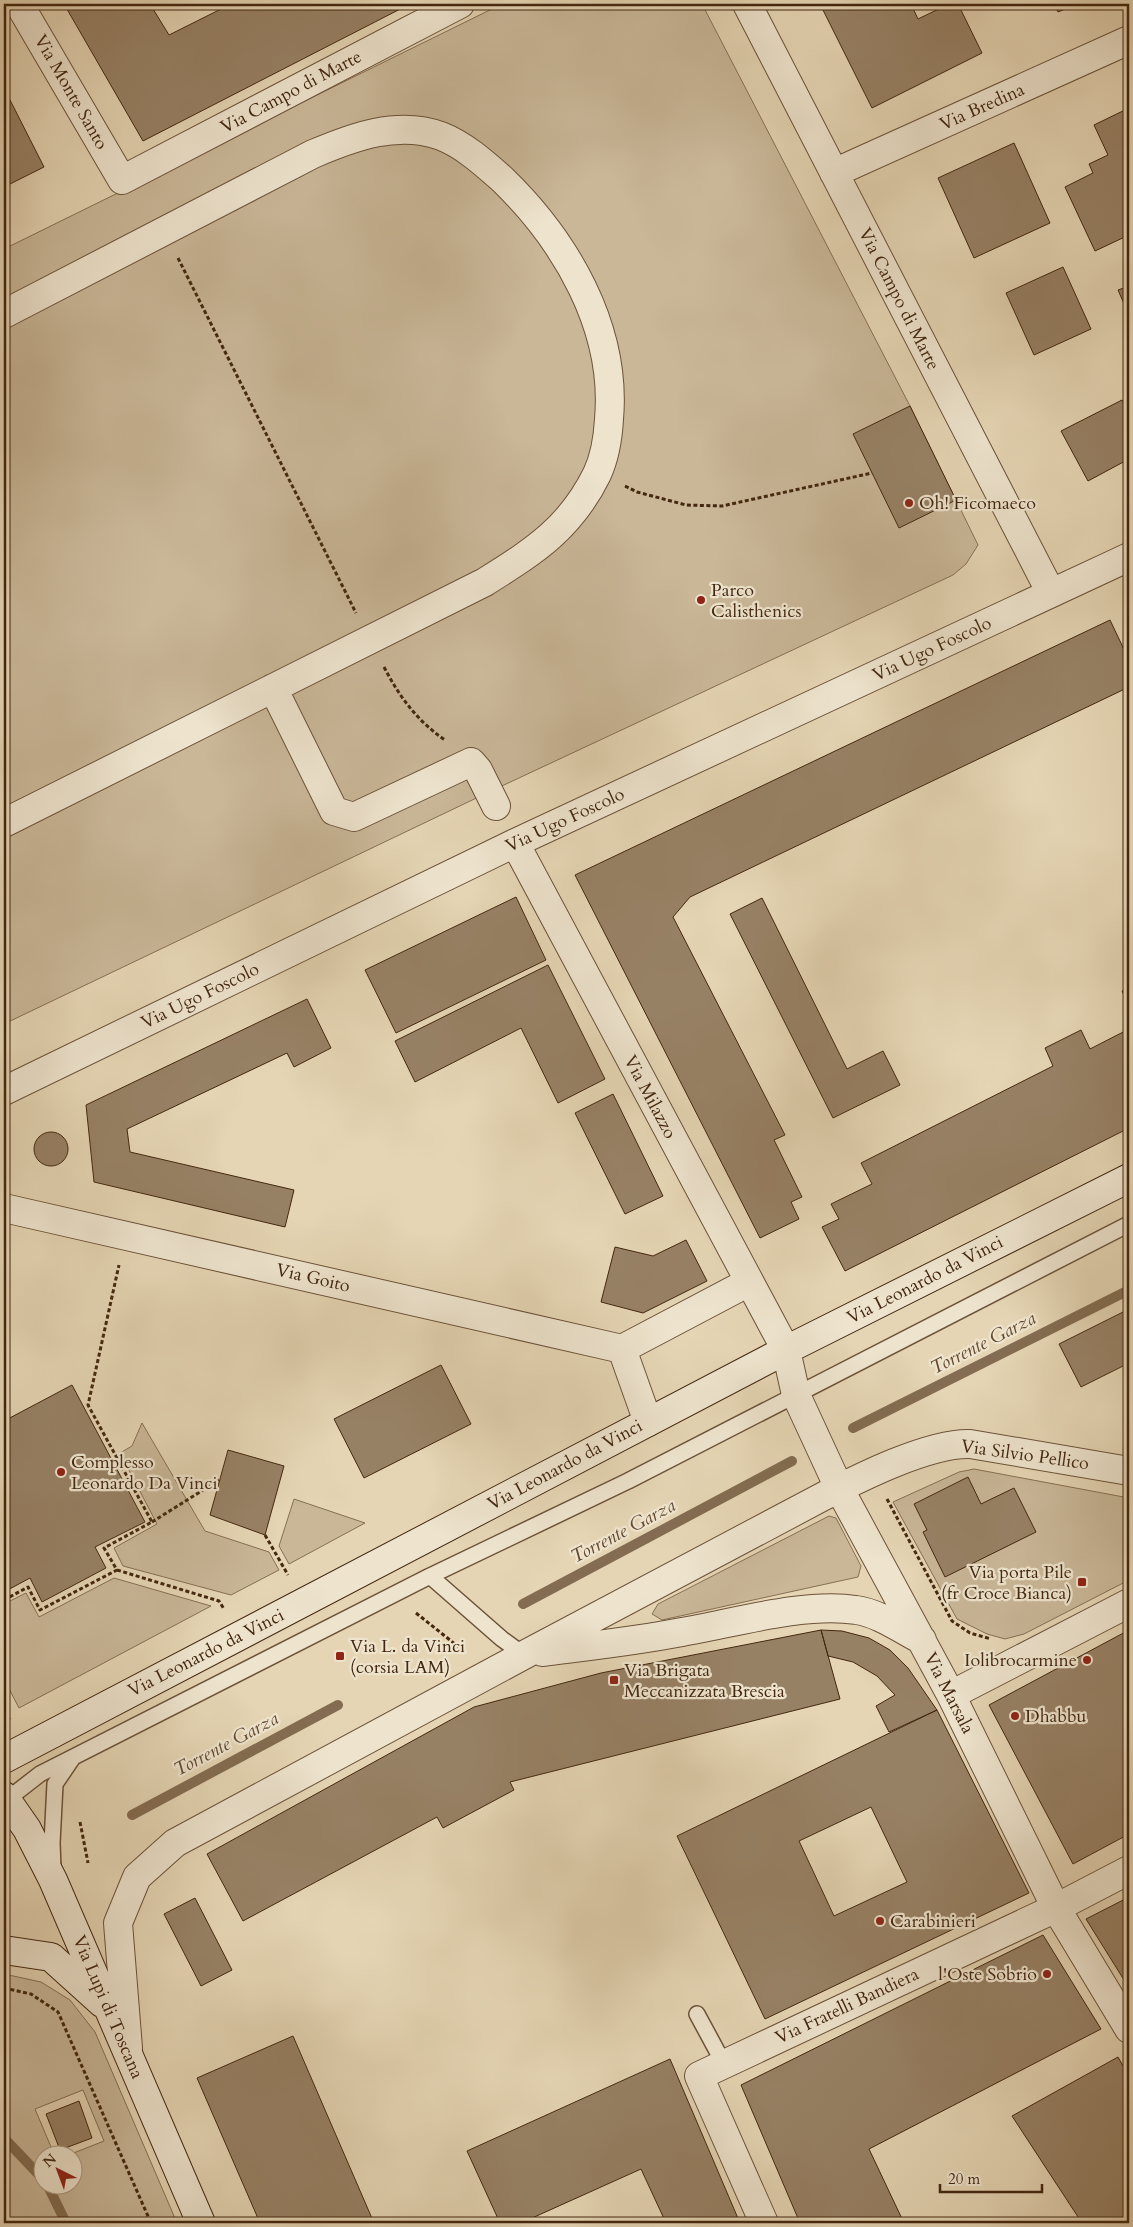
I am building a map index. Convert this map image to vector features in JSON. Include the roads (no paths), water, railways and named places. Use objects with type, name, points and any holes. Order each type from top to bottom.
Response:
[{"type":"street","name":"Via Monte Santo","points":[[19,4],[122,180]]},
{"type":"street","name":"Via Campo di Marte","points":[[122,180],[460,4]]},
{"type":"street","name":"Via Campo di Marte","points":[[747,4],[1052,593]]},
{"type":"street","name":"Via Bredina","points":[[834,173],[1129,40]]},
{"type":"street","points":[[4,314],[314,154],[347,140],[378,132],[410,130],[441,136],[465,149],[487,165],[532,210],[554,239],[575,271],[600,333],[608,371],[611,404],[608,439],[598,472],[579,507],[552,536],[522,558],[485,582],[4,823]]},
{"type":"street","name":"Via Ugo Foscolo","points":[[4,1091],[516,843],[1129,557]]},
{"type":"street","points":[[274,688],[334,811],[354,817],[471,762],[478,770],[496,806]]},
{"type":"street","name":"Via Milazzo","points":[[516,843],[786,1350]]},
{"type":"street","name":"Via Leonardo da Vinci","points":[[4,1759],[786,1350],[1129,1178]]},
{"type":"street","name":"Via Goito","points":[[4,1208],[622,1349]]},
{"type":"street","points":[[648,1422],[622,1349],[749,1282]]},
{"type":"street","name":"Via Marsala","points":[[786,1350],[796,1395],[839,1488],[951,1695],[1056,1908],[1129,2029]]},
{"type":"street","name":"Via Silvio Pellico","points":[[839,1488],[918,1455],[953,1444],[970,1444],[1129,1471]]},
{"type":"street","points":[[128,2054],[118,1923],[137,1877],[175,1843],[839,1488]]},
{"type":"street","points":[[951,1695],[1129,1603]]},
{"type":"street","points":[[524,1655],[679,1633],[804,1610],[828,1608],[858,1610],[884,1620],[922,1640]]},
{"type":"street","name":"Via Lupi di Toscana","points":[[5,1799],[27,1828],[53,1880],[201,2223]]},
{"type":"street","name":"Via Fratelli Bandiera","points":[[764,2223],[699,2076],[1056,1908],[1129,1870]]},
{"type":"street","points":[[4,1950],[51,1957],[108,2009]]},
{"type":"lane","points":[[5,1799],[40,1774],[430,1576],[628,1481],[1129,1224]]},
{"type":"lane","points":[[430,1576],[502,1639],[524,1655]]},
{"type":"lane","points":[[53,1880],[52,1843],[55,1784],[72,1758]]},
{"type":"lane","points":[[698,2014],[724,2064]]},
{"type":"waterway","name":"Torrente Garza","points":[[853,1428],[1129,1290]]},
{"type":"waterway","name":"Torrente Garza","points":[[523,1604],[792,1461]]},
{"type":"waterway","name":"Torrente Garza","points":[[132,1815],[338,1705]]},
{"type":"waterway","name":"Torrente Garza","points":[[4,2138],[32,2167]]},
{"type":"waterway","name":"Torrente Garza","points":[[52,2194],[66,2223]]},
{"type":"place","name":"Oh! Ficomaeco","points":[[909,503]]},
{"type":"place","name":"Parco Calisthenics","points":[[701,600]]},
{"type":"place","name":"Complesso Leonardo Da Vinci","points":[[61,1472]]},
{"type":"place","name":"Via porta Pile (fr Croce Bianca)","points":[[1082,1582]]},
{"type":"place","name":"Via L. da Vinci (corsia LAM)","points":[[340,1656]]},
{"type":"place","name":"Iolibrocarmine","points":[[1087,1660]]},
{"type":"place","name":"Via Brigata Meccanizzata Brescia","points":[[614,1680]]},
{"type":"place","name":"Dhabbu","points":[[1015,1716]]},
{"type":"place","name":"Carabinieri","points":[[880,1921]]},
{"type":"place","name":"l'Oste Sobrio","points":[[1047,1974]]}]
